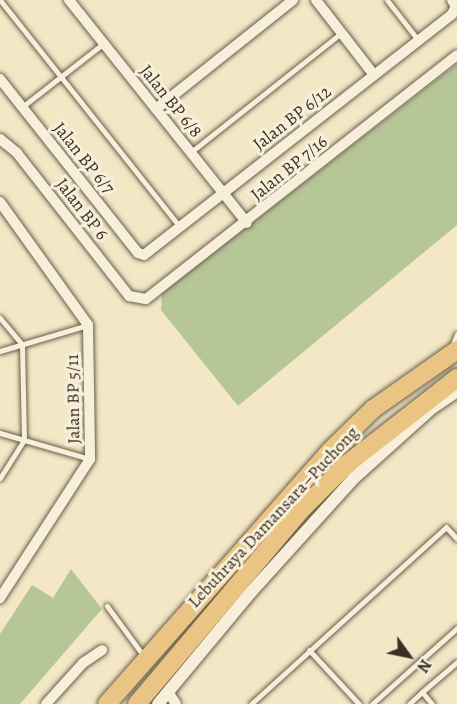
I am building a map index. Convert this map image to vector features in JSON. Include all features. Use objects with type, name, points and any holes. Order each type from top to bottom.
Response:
[{"type":"highway","name":"Lebuhraya Damansara–Puchong","points":[[107,704],[329,452],[373,409],[453,353]]},
{"type":"highway","name":"Lebuhraya Damansara–Puchong","points":[[137,704],[300,511],[347,464],[457,378]]},
{"type":"street","name":"Jalan BP 6/8","points":[[69,0],[247,223]]},
{"type":"street","points":[[156,109],[292,0]]},
{"type":"street","points":[[316,0],[374,75]]},
{"type":"street","name":"Jalan BP 6/12","points":[[144,255],[452,14],[454,3]]},
{"type":"street","name":"Jalan BP 7/16","points":[[138,299],[146,299],[247,223],[457,55]]},
{"type":"street","name":"Jalan BP 6/7","points":[[0,79],[138,253],[144,255]]},
{"type":"street","name":"Jalan BP 6","points":[[0,139],[17,153],[129,296],[138,299]]},
{"type":"street","points":[[0,202],[88,325]]},
{"type":"street","name":"Jalan BP 5/11","points":[[0,598],[90,459],[88,325]]},
{"type":"street","points":[[158,704],[285,553],[354,478],[432,408],[457,392]]},
{"type":"street","points":[[46,704],[82,663],[102,650]]},
{"type":"street","points":[[168,692],[176,704]]},
{"type":"lane","points":[[0,0],[180,227]]},
{"type":"lane","points":[[387,0],[418,40]]},
{"type":"lane","points":[[191,152],[341,33]]},
{"type":"lane","points":[[22,107],[104,43]]},
{"type":"lane","points":[[0,318],[22,344],[24,440],[0,478]]},
{"type":"lane","points":[[0,351],[88,325]]},
{"type":"lane","points":[[453,353],[457,334]]},
{"type":"lane","points":[[0,433],[90,459]]},
{"type":"lane","points":[[251,704],[446,527],[457,539]]},
{"type":"lane","points":[[107,606],[146,659]]},
{"type":"lane","points":[[372,704],[457,628]]},
{"type":"lane","points":[[309,650],[359,704]]},
{"type":"lane","points":[[409,704],[457,662]]},
{"type":"lane","points":[[422,692],[432,704]]},
{"type":"green space","points":[[457,64],[457,225],[238,406],[161,310],[162,293]]},
{"type":"green space","points":[[71,569],[102,609],[20,704],[0,704],[0,634],[32,585],[53,598]]}]
